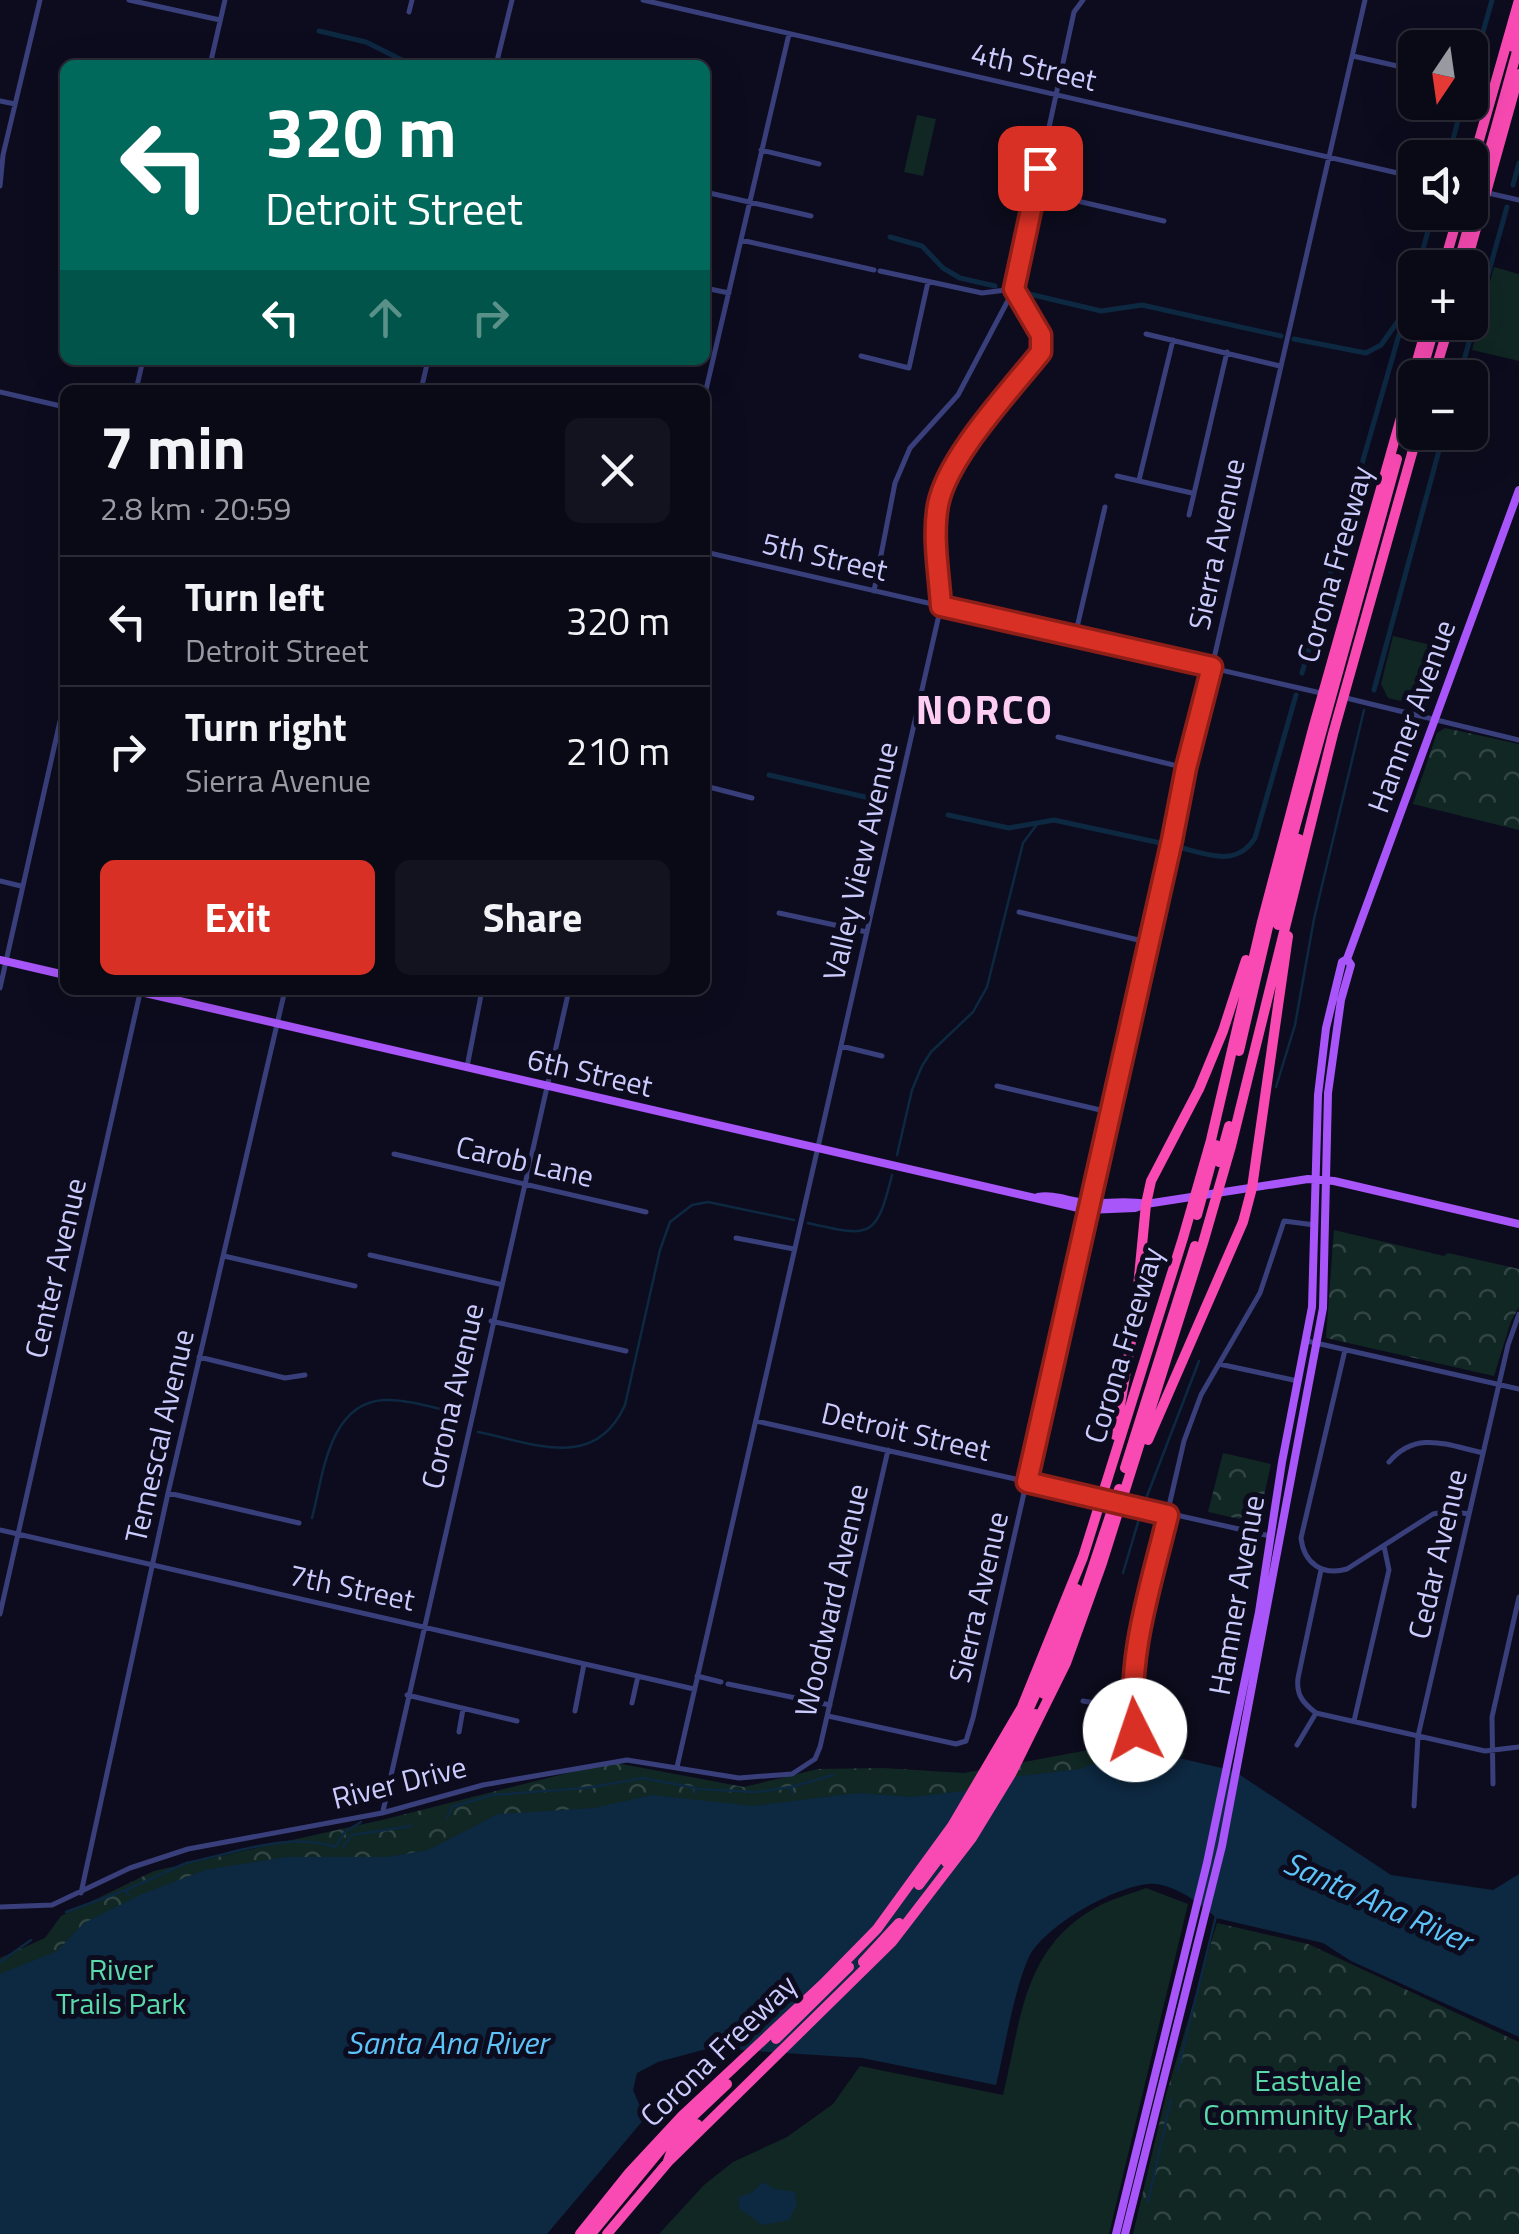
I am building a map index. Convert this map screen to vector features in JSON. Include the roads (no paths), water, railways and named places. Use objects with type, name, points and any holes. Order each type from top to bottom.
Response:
[{"type":"highway","points":[[1479,140],[1518,0]]},
{"type":"highway","points":[[1487,140],[1519,24]]},
{"type":"highway","points":[[1456,250],[1519,44]]},
{"type":"highway","points":[[1470,250],[1519,74]]},
{"type":"highway","name":"Corona Freeway","points":[[607,2234],[876,1929],[1008,1757],[1022,1707],[1051,1640],[1106,1485],[1211,1140],[1262,922],[1398,443]]},
{"type":"highway","points":[[1008,1757],[1035,1713],[1076,1618],[1205,1216],[1302,828],[1407,450]]},
{"type":"highway","name":"Corona Freeway","points":[[580,2234],[682,2116],[751,2067],[892,1942],[972,1838],[1008,1757],[1072,1650],[1226,1162],[1407,450]]},
{"type":"highway","points":[[1125,1492],[1243,1222],[1252,1188],[1262,1103],[1305,846]]},
{"type":"highway","points":[[1106,1485],[1136,1318],[1151,1181],[1199,1089],[1262,922]]},
{"type":"highway","points":[[590,2234],[672,2136],[751,2067]]},
{"type":"main road","name":"Hamner Avenue","points":[[1116,2234],[1176,1995],[1229,1757],[1259,1612],[1298,1381],[1324,1300],[1326,1117],[1348,959],[1518,493]]},
{"type":"main road","name":"Hamner Avenue","points":[[1126,2234],[1185,2002],[1239,1762],[1281,1538],[1311,1342],[1318,1094],[1332,998],[1342,962],[1348,959]]},
{"type":"main road","points":[[3,961],[60,974]]},
{"type":"main road","name":"6th Street","points":[[155,995],[1088,1207],[1130,1200],[1146,1204],[1326,1180],[1519,1224]]},
{"type":"main road","points":[[1318,1094],[1322,1096],[1322,1114],[1326,1117]]},
{"type":"street","points":[[0,186],[40,0]]},
{"type":"street","points":[[128,0],[220,20]]},
{"type":"street","points":[[211,60],[224,0]]},
{"type":"street","points":[[409,12],[412,0]]},
{"type":"street","points":[[497,60],[512,0]]},
{"type":"street","name":"4th Street","points":[[643,0],[1398,173]]},
{"type":"street","points":[[874,590],[895,482],[910,448],[958,395],[1014,289],[1074,12],[1084,0]]},
{"type":"street","name":"Sierra Avenue","points":[[828,1716],[956,1744],[966,1741],[1365,0]]},
{"type":"street","points":[[707,385],[789,34]]},
{"type":"street","points":[[1353,56],[1398,66]]},
{"type":"street","points":[[0,101],[16,104]]},
{"type":"street","points":[[761,150],[818,164]]},
{"type":"street","points":[[1034,191],[1164,221]]},
{"type":"street","points":[[710,193],[811,216]]},
{"type":"street","points":[[1488,194],[1519,200]]},
{"type":"street","points":[[741,240],[982,293],[1014,289]]},
{"type":"street","points":[[861,356],[909,368],[928,282]]},
{"type":"street","points":[[710,289],[728,293]]},
{"type":"street","name":"Valley View Avenue","points":[[676,1766],[941,606],[936,532],[943,484],[1041,352],[1041,335],[1014,289]]},
{"type":"street","points":[[1146,334],[1280,366]]},
{"type":"street","points":[[1139,480],[1173,340]]},
{"type":"street","points":[[1188,515],[1227,352]]},
{"type":"street","points":[[0,392],[60,406]]},
{"type":"street","points":[[1117,476],[1192,493]]},
{"type":"street","points":[[1075,637],[1105,507]]},
{"type":"street","name":"5th Street","points":[[710,553],[1519,740]]},
{"type":"street","points":[[0,988],[60,721]]},
{"type":"street","points":[[1058,737],[1186,768]]},
{"type":"street","points":[[710,787],[752,798]]},
{"type":"street","points":[[0,882],[22,886]]},
{"type":"street","points":[[1019,912],[1147,942]]},
{"type":"street","points":[[779,913],[867,932]]},
{"type":"street","name":"Center Avenue","points":[[0,1614],[137,995]]},
{"type":"street","name":"Temescal Avenue","points":[[81,1893],[168,1493],[284,995]]},
{"type":"street","points":[[467,1067],[481,995]]},
{"type":"street","name":"Corona Avenue","points":[[382,1813],[568,995]]},
{"type":"street","points":[[841,1046],[882,1056]]},
{"type":"street","points":[[997,1086],[1108,1112]]},
{"type":"street","name":"Carob Lane","points":[[394,1154],[646,1212]]},
{"type":"street","points":[[1135,1730],[1135,1652],[1192,1414],[1260,1293],[1284,1221],[1316,1225]]},
{"type":"street","points":[[736,1238],[794,1250]]},
{"type":"street","points":[[370,1255],[500,1284]]},
{"type":"street","points":[[224,1256],[355,1286]]},
{"type":"street","name":"Cedar Avenue","points":[[1414,1806],[1418,1736],[1512,1325],[1519,1314]]},
{"type":"street","points":[[491,1321],[626,1351]]},
{"type":"street","points":[[1311,1342],[1519,1388]]},
{"type":"street","points":[[1345,1350],[1301,1538],[1309,1561],[1321,1570],[1348,1569],[1434,1514],[1469,1514]]},
{"type":"street","points":[[199,1358],[285,1378],[306,1375]]},
{"type":"street","points":[[1219,1364],[1298,1381]]},
{"type":"street","name":"Detroit Street","points":[[756,1421],[1281,1538]]},
{"type":"street","points":[[1389,1462],[1400,1449],[1428,1442],[1483,1453]]},
{"type":"street","name":"Woodward Avenue","points":[[815,1759],[888,1450]]},
{"type":"street","points":[[168,1493],[298,1523]]},
{"type":"street","name":"7th Street","points":[[0,1530],[694,1689]]},
{"type":"street","points":[[1354,1722],[1389,1570],[1384,1546]]},
{"type":"street","points":[[1321,1570],[1297,1685],[1304,1704],[1316,1713],[1493,1752],[1519,1747]]},
{"type":"street","points":[[1492,1784],[1492,1717],[1519,1598]]},
{"type":"street","points":[[575,1710],[584,1664]]},
{"type":"street","points":[[632,1703],[638,1676]]},
{"type":"street","points":[[697,1676],[830,1705]]},
{"type":"street","points":[[407,1694],[517,1720]]},
{"type":"street","points":[[1083,1701],[1132,1709]]},
{"type":"street","points":[[459,1732],[463,1709]]},
{"type":"street","points":[[1297,1745],[1316,1713]]},
{"type":"street","name":"River Drive","points":[[0,1907],[52,1905],[130,1868],[188,1849],[382,1813],[483,1785],[627,1760],[738,1778],[792,1774],[815,1759]]},
{"type":"water","name":"Santa Ana River","points":[[1133,1747],[1234,1771],[1391,1875],[1493,1890],[1519,1874],[1519,2037],[1351,1961],[1323,1943],[1216,1918],[1176,1890],[1149,1884],[1118,1892],[1081,1910],[1036,1947],[1018,1989],[996,2085],[862,2058],[710,2048],[658,2062],[637,2073],[633,2090],[645,2118],[547,2234],[0,2234],[0,1974],[57,1951],[84,1923],[140,1895],[205,1870],[286,1857],[387,1857],[428,1850],[498,1814],[594,1808],[652,1795],[754,1806],[857,1793],[911,1797],[964,1791],[994,1779],[1080,1769],[1120,1748]]},
{"type":"water","points":[[762,2182],[795,2192],[797,2205],[789,2220],[762,2225],[740,2209],[738,2197],[752,2193]]},
{"type":"waterway","points":[[1484,30],[1492,0]]},
{"type":"waterway","points":[[319,31],[366,42],[402,60]]},
{"type":"waterway","points":[[1453,140],[1458,120]]},
{"type":"waterway","points":[[1513,185],[1519,163]]},
{"type":"waterway","points":[[1464,360],[1507,207]]},
{"type":"waterway","points":[[1423,250],[1428,230]]},
{"type":"waterway","points":[[890,237],[922,246],[943,268],[960,278],[995,286]]},
{"type":"waterway","points":[[1025,293],[1101,311],[1142,305],[1281,336]]},
{"type":"waterway","points":[[1294,339],[1366,353],[1381,345],[1398,321]]},
{"type":"waterway","points":[[1302,673],[1398,338]]},
{"type":"waterway","points":[[1374,690],[1439,450]]},
{"type":"waterway","points":[[1178,847],[1230,856],[1255,838],[1296,695]]},
{"type":"waterway","points":[[1276,1087],[1295,1025],[1314,919],[1364,710]]},
{"type":"waterway","points":[[769,775],[887,802]]},
{"type":"waterway","points":[[948,815],[1009,828],[1054,820],[1165,844]]},
{"type":"waterway","points":[[897,1155],[912,1090],[922,1066],[931,1052],[973,1012],[987,987],[1023,843],[1038,823]]},
{"type":"waterway","points":[[808,1223],[845,1231],[867,1229],[881,1212],[892,1175]]},
{"type":"waterway","points":[[478,1432],[561,1448],[597,1439],[612,1426],[625,1405],[660,1250],[670,1222],[692,1205],[708,1202],[794,1220]]},
{"type":"waterway","points":[[1147,1496],[1199,1361]]},
{"type":"waterway","points":[[312,1518],[331,1445],[351,1414],[365,1404],[394,1400],[461,1414]]},
{"type":"waterway","points":[[1123,1573],[1139,1519]]},
{"type":"waterway","points":[[793,1794],[791,1787],[833,1775]]},
{"type":"waterway","points":[[447,1818],[452,1807],[492,1795],[587,1788],[643,1778],[695,1788],[695,1793]]},
{"type":"waterway","points":[[698,1789],[757,1792],[791,1787]]},
{"type":"waterway","points":[[186,1863],[298,1841],[335,1847],[345,1832],[361,1822]]},
{"type":"waterway","points":[[343,1847],[352,1835],[411,1826]]},
{"type":"waterway","points":[[126,1890],[184,1864]]},
{"type":"waterway","points":[[66,1912],[126,1890],[128,1895]]},
{"type":"waterway","points":[[1178,2070],[1216,1916]]},
{"type":"waterway","points":[[0,1962],[31,1940]]},
{"type":"waterway","points":[[1148,2202],[1171,2099]]},
{"type":"district","name":"NORCO","points":[[985,709]]},
{"type":"park label","name":"River Trails Park","points":[[121,1986]]},
{"type":"park label","name":"Eastvale Community Park","points":[[1308,2097]]}]
